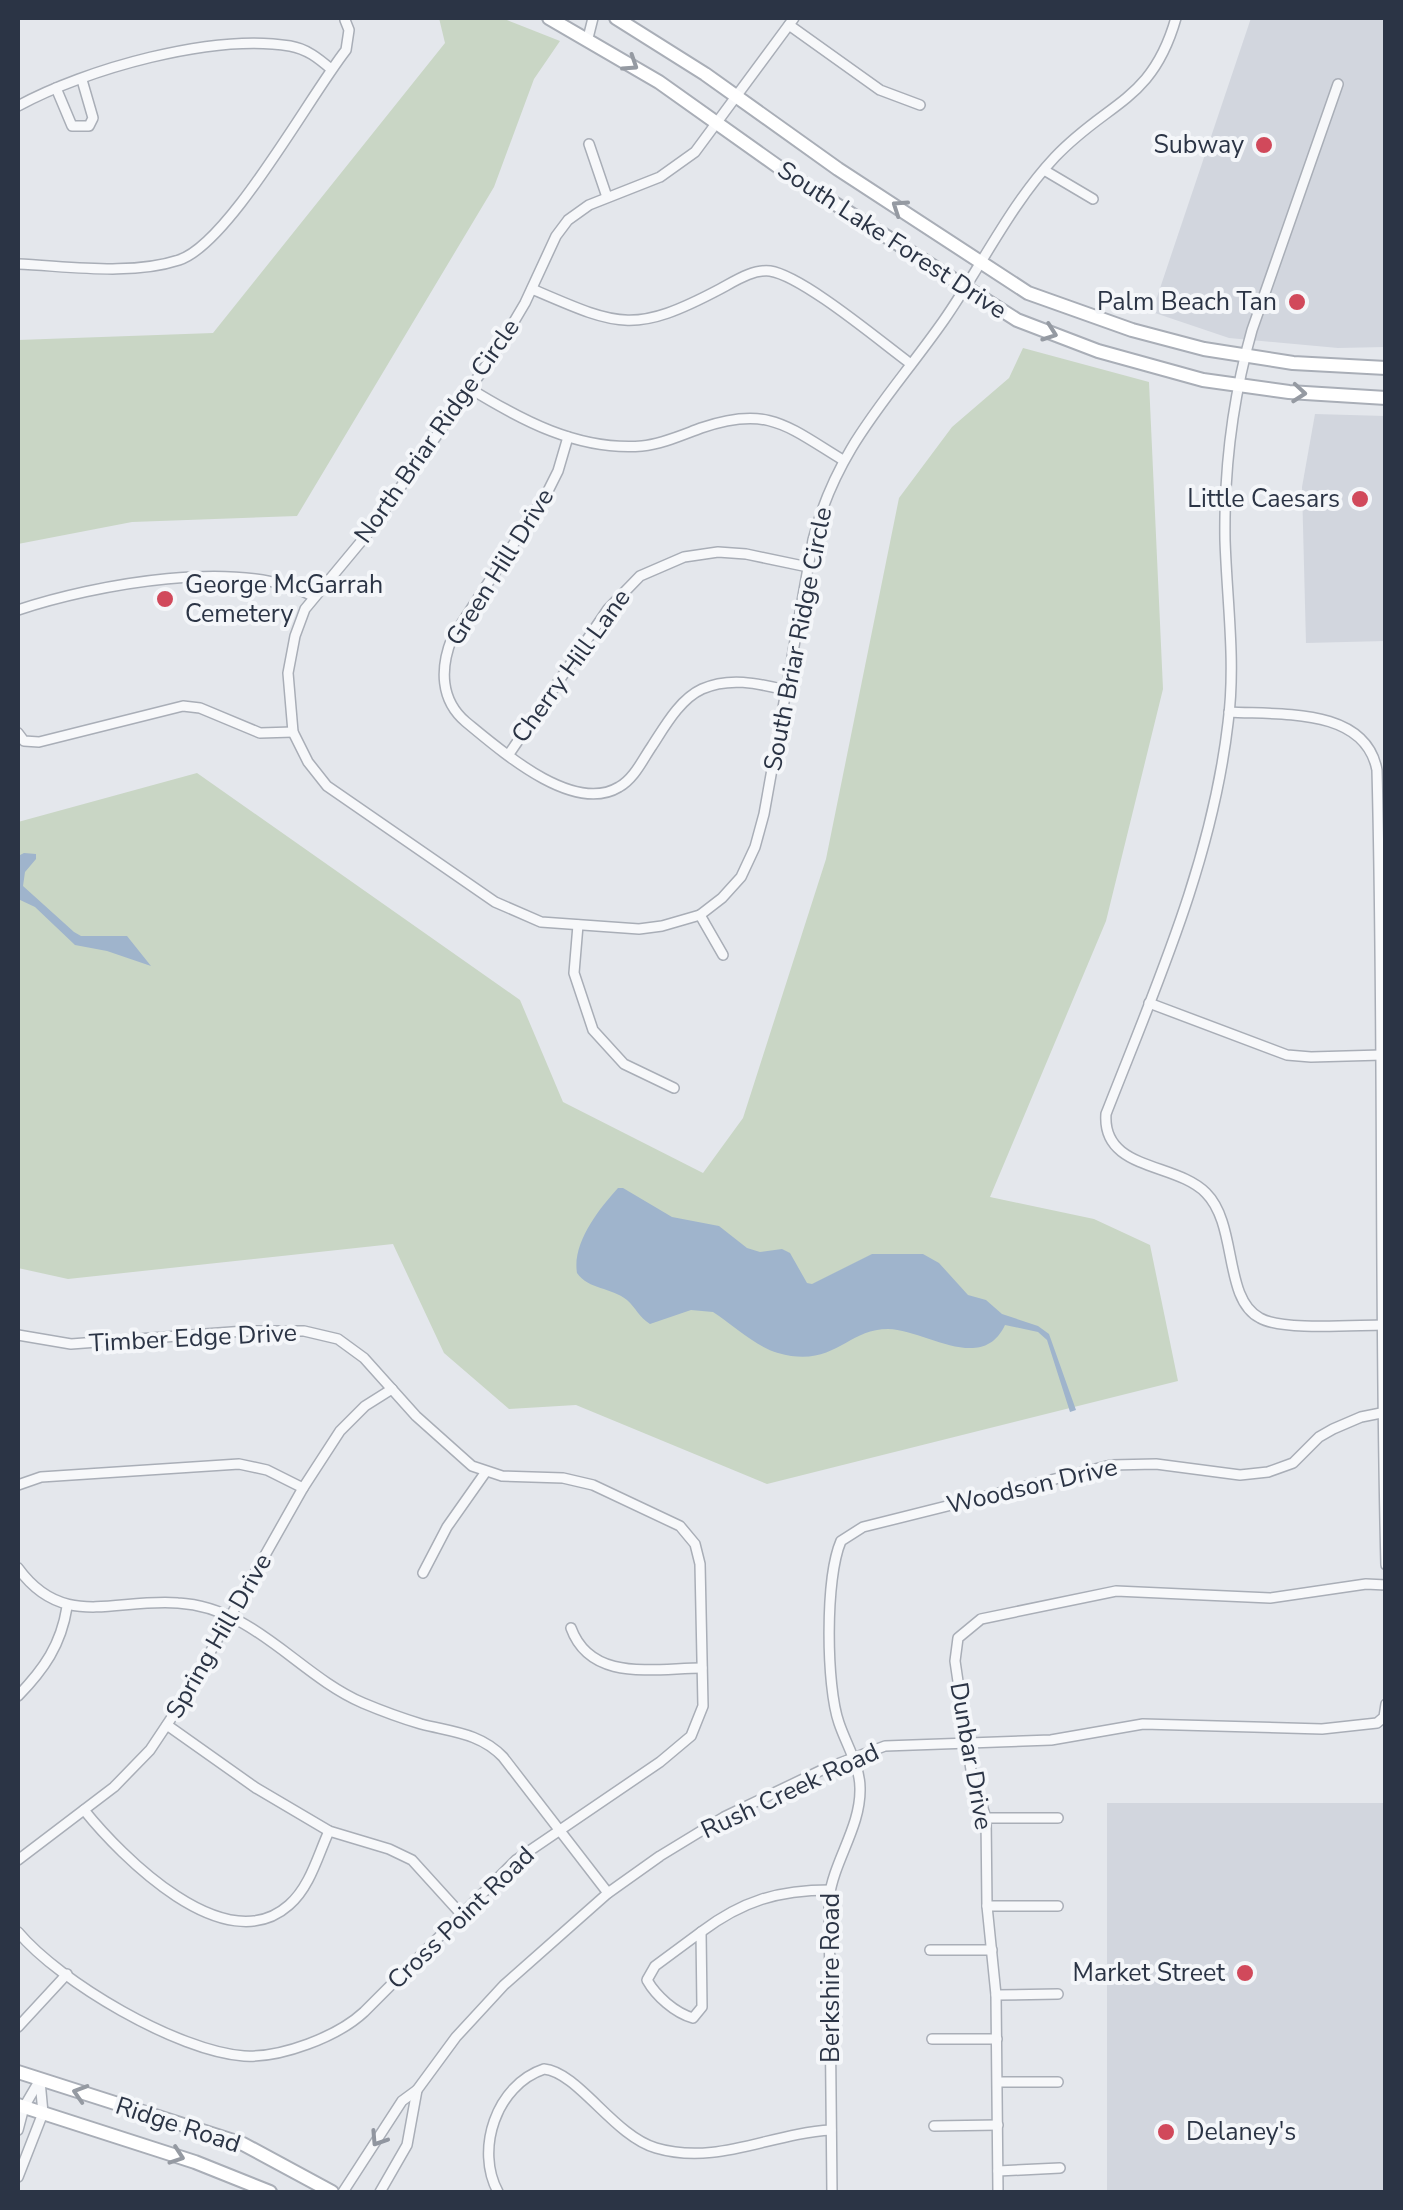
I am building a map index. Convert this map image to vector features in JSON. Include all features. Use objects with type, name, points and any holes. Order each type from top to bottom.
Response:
[{"type":"main road","name":"South Lake Forest Drive","points":[[549,18],[588,38],[1017,320],[1174,374],[1289,392],[1386,398]]},
{"type":"main road","name":"South Lake Forest Drive","points":[[616,18],[1028,293],[1171,342],[1244,357],[1386,368]]},
{"type":"main road","name":"Ridge Road","points":[[18,2072],[243,2144],[332,2192]]},
{"type":"main road","name":"Ridge Road","points":[[20,2106],[195,2162],[270,2192]]},
{"type":"street","points":[[588,38],[593,18]]},
{"type":"street","name":"South Briar Ridge Circle","points":[[578,926],[662,926],[700,914],[732,888],[755,847],[820,514],[843,460],[1044,170],[1074,138],[1144,84],[1160,61],[1176,18]]},
{"type":"street","points":[[18,264],[154,265],[178,261],[197,251],[228,222],[350,40],[345,20]]},
{"type":"street","points":[[791,21],[880,90],[920,104]]},
{"type":"street","name":"North Briar Ridge Circle","points":[[578,926],[523,916],[479,892],[327,786],[292,732],[288,700],[290,656],[300,622],[314,597],[369,532],[498,347],[532,289],[549,248],[568,220],[607,196],[674,169],[695,152],[791,21]]},
{"type":"street","points":[[18,106],[56,88],[126,64],[183,51],[265,45],[304,50],[331,68]]},
{"type":"street","points":[[56,88],[72,126],[90,126],[93,118],[82,80]]},
{"type":"street","points":[[1338,84],[1244,357],[1227,479],[1225,540],[1232,662],[1229,712],[1216,794],[1198,872],[1106,1114],[1108,1138],[1124,1155],[1192,1184],[1213,1202],[1228,1238],[1241,1296],[1256,1316],[1284,1324],[1383,1325]]},
{"type":"street","points":[[589,144],[607,196]]},
{"type":"street","points":[[1044,170],[1093,200]]},
{"type":"street","points":[[532,289],[598,318],[631,322],[654,318],[698,301],[754,273],[774,272],[806,288],[912,364]]},
{"type":"street","points":[[468,388],[526,421],[568,438],[643,446],[730,419],[758,416],[798,433],[843,460]]},
{"type":"street","name":"Green Hill Drive","points":[[568,438],[548,493],[452,638],[445,655],[444,678],[452,707],[508,754],[565,790],[581,793],[614,790],[628,780],[666,724],[697,692],[735,682],[784,690]]},
{"type":"street","name":"Cherry Hill Lane","points":[[508,754],[608,609],[640,576],[684,557],[718,552],[808,567]]},
{"type":"street","points":[[18,610],[135,584],[192,578],[267,579],[314,597]]},
{"type":"street","points":[[18,733],[24,740],[40,742],[182,706],[200,708],[260,733],[292,732]]},
{"type":"street","points":[[1229,712],[1334,723],[1362,737],[1377,770],[1386,1565]]},
{"type":"street","points":[[700,914],[724,955]]},
{"type":"street","points":[[578,926],[574,973],[593,1030],[624,1064],[674,1088]]},
{"type":"street","points":[[1149,1003],[1287,1054],[1382,1055]]},
{"type":"street","name":"Timber Edge Drive","points":[[18,1334],[71,1344],[245,1331],[323,1334],[349,1346],[460,1456],[485,1472]]},
{"type":"street","name":"Spring Hill Drive","points":[[18,1860],[130,1771],[167,1725],[303,1488],[351,1418],[392,1389]]},
{"type":"street","name":"Woodson Drive","points":[[845,1536],[864,1527],[1111,1465],[1156,1464],[1240,1475],[1268,1472],[1293,1463],[1333,1428],[1384,1412]]},
{"type":"street","points":[[18,1485],[40,1477],[225,1464],[267,1470],[303,1488]]},
{"type":"street","points":[[423,1573],[485,1472]]},
{"type":"street","name":"Cross Point Road","points":[[18,1932],[67,1974],[148,2026],[225,2053],[261,2056],[349,2026],[516,1860],[692,1736],[703,1706],[700,1564],[688,1533],[668,1518],[579,1480],[485,1472]]},
{"type":"street","name":"Berkshire Road","points":[[832,2192],[830,1890],[859,1805],[858,1773],[835,1710],[830,1638],[834,1565],[845,1536]]},
{"type":"street","points":[[18,1568],[42,1595],[68,1607],[181,1603],[231,1616],[257,1630],[343,1694],[403,1718],[482,1739],[504,1757],[608,1893]]},
{"type":"street","name":"Dunbar Drive","points":[[998,2192],[996,1995],[987,1906],[986,1818],[971,1770],[954,1654],[958,1638],[982,1619],[1116,1591],[1270,1598],[1366,1584],[1386,1585]]},
{"type":"street","points":[[18,1696],[49,1660],[59,1641],[68,1607]]},
{"type":"street","points":[[570,1628],[582,1649],[602,1664],[631,1669],[702,1668]]},
{"type":"street","name":"Rush Creek Road","points":[[344,2192],[402,2101],[417,2090],[456,2036],[504,1985],[608,1893],[724,1816],[824,1769],[896,1744],[1051,1740],[1143,1724],[1305,1729],[1382,1721],[1386,1704]]},
{"type":"street","points":[[167,1725],[256,1788],[328,1831],[412,1860],[461,1914]]},
{"type":"street","points":[[84,1810],[114,1846],[158,1884],[196,1908],[234,1920],[276,1914],[292,1902],[308,1878],[328,1831]]},
{"type":"street","points":[[986,1818],[1058,1818]]},
{"type":"street","points":[[700,1932],[702,2007],[693,2018],[680,2014],[656,1993],[647,1980],[655,1966],[700,1932],[722,1916],[758,1898],[779,1892],[830,1890]]},
{"type":"street","points":[[987,1906],[1058,1906]]},
{"type":"street","points":[[930,1950],[992,1950]]},
{"type":"street","points":[[18,2027],[67,1974]]},
{"type":"street","points":[[996,1995],[1058,1994]]},
{"type":"street","points":[[932,2039],[997,2039]]},
{"type":"street","points":[[498,2192],[488,2160],[493,2122],[500,2106],[526,2077],[544,2070],[564,2076],[634,2138],[673,2152],[718,2153],[797,2133],[831,2130]]},
{"type":"street","points":[[18,2130],[20,2106],[40,2080]]},
{"type":"street","points":[[18,2177],[43,2113],[40,2080]]},
{"type":"street","points":[[998,2082],[1058,2082]]},
{"type":"street","name":"Rush Creek Road","points":[[380,2192],[407,2145],[417,2090]]},
{"type":"street","points":[[934,2126],[998,2126]]},
{"type":"street","points":[[998,2171],[1060,2168]]},
{"type":"shaded area","points":[[1251,18],[1385,18],[1385,347],[1338,348],[1229,338],[1152,312]]},
{"type":"shaded area","points":[[1315,414],[1385,416],[1385,641],[1306,643],[1302,487]]},
{"type":"shaded area","points":[[1107,1803],[1385,1803],[1385,2192],[1107,2192]]},
{"type":"green space","points":[[439,18],[502,18],[560,41],[534,79],[494,187],[297,516],[132,522],[18,544],[18,340],[213,333],[445,43]]},
{"type":"green space","points":[[1023,348],[1149,382],[1163,689],[1106,921],[990,1197],[1094,1219],[1150,1245],[1178,1381],[767,1484],[576,1405],[509,1409],[444,1353],[393,1244],[68,1279],[18,1268],[18,822],[197,773],[520,1000],[563,1102],[703,1173],[743,1118],[826,859],[899,498],[952,427],[1009,378]]},
{"type":"water","points":[[36,854],[36,859],[25,872],[23,886],[74,932],[81,936],[127,936],[151,966],[75,945],[35,907],[18,899],[18,856]]},
{"type":"water","points":[[618,1188],[672,1217],[719,1226],[747,1248],[760,1252],[782,1249],[790,1253],[807,1283],[872,1254],[923,1254],[939,1263],[968,1295],[986,1300],[1002,1314],[1038,1326],[1049,1334],[1076,1410],[1070,1412],[1047,1340],[1038,1332],[1005,1325],[995,1339],[982,1346],[952,1346],[888,1329],[861,1335],[813,1356],[797,1357],[761,1346],[713,1312],[691,1310],[650,1324],[627,1300],[588,1283],[577,1273],[583,1238]]},
{"type":"place","name":"Subway","points":[[1264,145]]},
{"type":"place","name":"Palm Beach Tan","points":[[1297,302]]},
{"type":"place","name":"Little Caesars","points":[[1360,499]]},
{"type":"place","name":"George McGarrah Cemetery","points":[[165,599]]},
{"type":"place","name":"Market Street","points":[[1245,1973]]},
{"type":"place","name":"Delaney's","points":[[1166,2132]]}]
